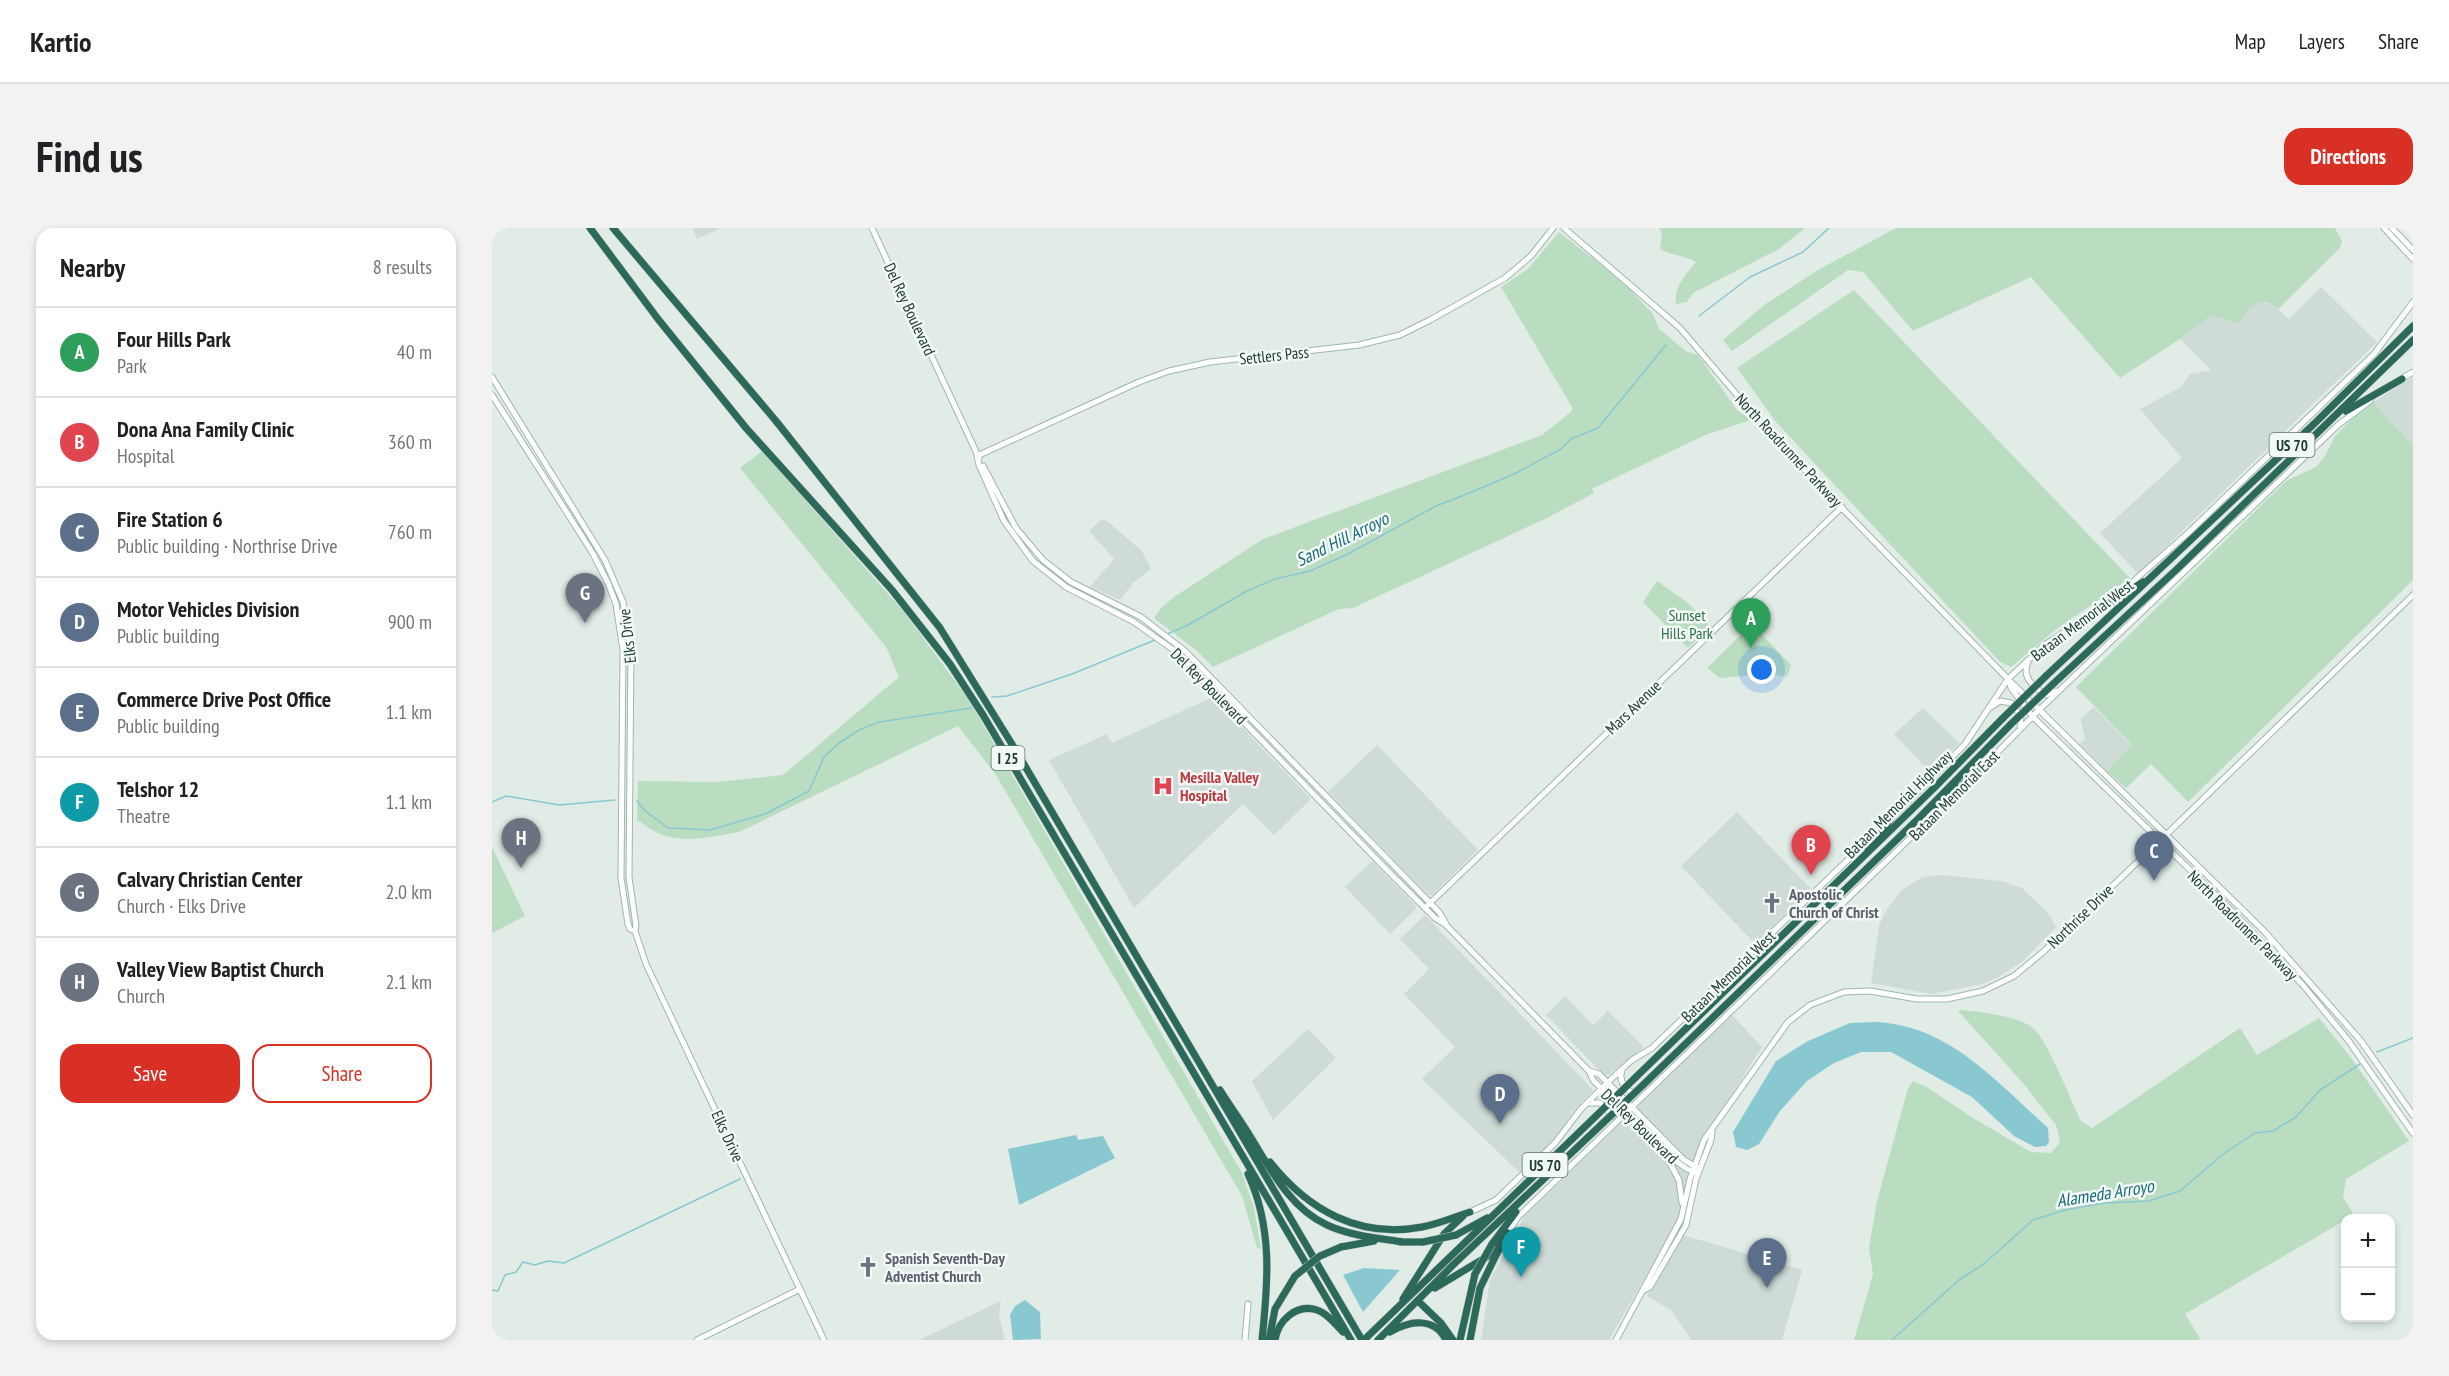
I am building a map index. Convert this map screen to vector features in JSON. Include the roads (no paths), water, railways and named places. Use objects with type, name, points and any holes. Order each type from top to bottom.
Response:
[{"type":"highway","name":"I 25","points":[[590,228],[658,319],[739,418],[892,590],[950,664],[983,715],[1350,1338]]},
{"type":"highway","name":"I 25","points":[[613,228],[776,421],[940,628],[1020,758],[1363,1340]]},
{"type":"highway","name":"Bataan Memorial Highway","points":[[1402,1305],[2046,676],[2307,432],[2413,326]]},
{"type":"highway","name":"Bataan Memorial Highway","points":[[1418,1301],[1918,819],[2011,724],[2176,570],[2413,340]]},
{"type":"highway","points":[[2323,429],[2348,409],[2402,379]]},
{"type":"highway","points":[[2106,604],[2158,572]]},
{"type":"highway","points":[[1918,819],[1980,770]]},
{"type":"highway","points":[[1854,866],[1890,820]]},
{"type":"highway","points":[[1196,1058],[1272,1164],[1306,1200],[1343,1221],[1403,1229],[1424,1226],[1470,1212]]},
{"type":"highway","points":[[1226,1129],[1255,1189],[1263,1217],[1268,1262],[1262,1340]]},
{"type":"highway","points":[[1252,1138],[1284,1189],[1299,1206],[1314,1217],[1326,1225],[1357,1236],[1403,1242]]},
{"type":"highway","points":[[1460,1340],[1475,1274],[1509,1220],[1539,1185]]},
{"type":"highway","points":[[1402,1305],[1444,1234],[1461,1217],[1470,1212]]},
{"type":"highway","points":[[1269,1340],[1275,1309],[1295,1276],[1320,1256],[1341,1246],[1361,1242],[1423,1242],[1456,1235],[1495,1215]]},
{"type":"highway","points":[[1402,1305],[1418,1301],[1439,1285],[1493,1253],[1508,1233]]},
{"type":"highway","points":[[1470,1340],[1480,1288],[1508,1233]]},
{"type":"highway","points":[[1418,1301],[1441,1323],[1453,1340]]},
{"type":"highway","name":"US 70","points":[[1379,1339],[1418,1301]]},
{"type":"highway","name":"US 70","points":[[1363,1340],[1402,1305]]},
{"type":"highway","points":[[1275,1340],[1280,1324],[1290,1314],[1310,1309],[1322,1312],[1350,1338]]},
{"type":"highway","points":[[1379,1339],[1405,1323],[1418,1322],[1432,1325],[1446,1340]]},
{"type":"main road","name":"Del Rey Boulevard","points":[[872,228],[977,456],[1016,528],[1038,555],[1071,582],[1122,606],[1152,625],[1191,656],[1439,912],[1446,925]]},
{"type":"main road","name":"Settlers Pass","points":[[977,456],[1169,371],[1210,362],[1364,344],[1400,335],[1505,278],[1531,256],[1553,228]]},
{"type":"main road","name":"North Roadrunner Parkway","points":[[1564,228],[1680,328],[1771,435],[2008,679],[2257,924],[2361,1041],[2413,1115]]},
{"type":"main road","points":[[2384,228],[2413,259]]},
{"type":"main road","points":[[2392,228],[2413,250]]},
{"type":"main road","name":"Bataan Memorial West","points":[[1470,1212],[1496,1200],[1555,1143],[1587,1103],[1607,1083],[1632,1060],[1652,1048],[1676,1026],[1890,820],[1965,744],[2008,679],[2030,658],[2043,646],[2106,604],[2180,540],[2374,354],[2413,302]]},
{"type":"main road","name":"Bataan Memorial East","points":[[1508,1233],[1518,1217],[1980,770],[2040,709],[2338,425],[2413,372]]},
{"type":"main road","name":"Elks Drive","points":[[492,377],[605,560],[623,602],[631,649],[629,869],[635,931],[646,963],[824,1340]]},
{"type":"main road","name":"Elks Drive","points":[[492,395],[592,552],[616,604],[623,650],[621,878],[629,928],[635,931]]},
{"type":"main road","name":"Del Rey Boulevard","points":[[977,456],[1004,521],[1033,561],[1066,587],[1134,622],[1175,651],[1425,908],[1446,925],[1589,1071],[1601,1089],[1663,1152],[1696,1170]]},
{"type":"main road","name":"Mars Avenue","points":[[1425,908],[1842,507]]},
{"type":"main road","name":"Northrise Drive","points":[[1696,1170],[1704,1140],[1788,1022],[1810,1005],[1829,996],[1856,990],[1917,999],[1947,999],[1965,996],[2000,984],[2035,959],[2413,595]]},
{"type":"main road","points":[[2030,658],[2025,673],[2027,679],[2039,691],[2046,695],[2063,687]]},
{"type":"main road","name":"North Roadrunner Parkway","points":[[2008,679],[2011,688],[2033,717],[2160,840],[2302,984],[2348,1040],[2413,1133]]},
{"type":"main road","points":[[1986,712],[1997,701],[2011,703],[2022,719],[2016,734]]},
{"type":"main road","points":[[2067,750],[2074,743]]},
{"type":"main road","points":[[2083,766],[2090,759]]},
{"type":"main road","points":[[1293,772],[1304,779],[1310,779],[1310,790],[1317,790],[1330,804],[1338,807]]},
{"type":"main road","points":[[2120,801],[2127,795]]},
{"type":"main road","points":[[1346,826],[1351,821]]},
{"type":"main road","points":[[1354,835],[1359,830]]},
{"type":"main road","points":[[1623,1070],[1620,1079],[1623,1085],[1632,1093],[1644,1095]]},
{"type":"main road","name":"Del Rey Boulevard","points":[[1589,1071],[1597,1073],[1696,1170]]},
{"type":"main road","points":[[1587,1103],[1596,1102],[1613,1115],[1612,1126]]},
{"type":"main road","points":[[1658,1146],[1665,1141]]},
{"type":"main road","points":[[1663,1152],[1679,1180],[1683,1202],[1681,1219]]},
{"type":"main road","points":[[1616,1340],[1681,1219],[1696,1170]]},
{"type":"main road","points":[[1644,1290],[1650,1287],[1686,1225],[1696,1170]]},
{"type":"main road","points":[[697,1340],[800,1289]]},
{"type":"main road","points":[[1245,1340],[1248,1304]]},
{"type":"water","points":[[1882,1022],[1911,1028],[1933,1036],[1955,1048],[1994,1078],[2048,1128],[2049,1142],[2046,1146],[2035,1147],[2014,1136],[1972,1097],[1891,1052],[1861,1052],[1834,1063],[1807,1081],[1780,1111],[1759,1144],[1747,1150],[1736,1147],[1733,1132],[1776,1061],[1808,1041],[1850,1023]]},
{"type":"water","points":[[1076,1135],[1078,1140],[1103,1136],[1115,1158],[1019,1205],[1008,1149]]},
{"type":"water","points":[[1364,1268],[1400,1270],[1363,1312],[1343,1275]]},
{"type":"water","points":[[1025,1300],[1040,1312],[1041,1339],[1013,1340],[1010,1315],[1015,1306]]},
{"type":"waterway","name":"Sand Hill Arroyo","points":[[1699,316],[1750,277],[1803,252],[1829,228]]},
{"type":"waterway","name":"Sand Hill Arroyo","points":[[1167,634],[1188,625],[1247,591],[1275,579],[1310,571],[1346,555],[1436,506],[1516,473],[1561,449],[1571,439],[1598,428],[1666,345]]},
{"type":"waterway","name":"Sand Hill Arroyo","points":[[992,697],[1007,696],[1072,674],[1155,640]]},
{"type":"waterway","name":"Sand Hill Arroyo","points":[[637,801],[645,811],[668,828],[710,830],[765,814],[809,791],[824,757],[839,743],[859,730],[879,722],[972,708]]},
{"type":"waterway","name":"Sand Hill Arroyo","points":[[492,802],[506,796],[559,805],[615,800]]},
{"type":"waterway","name":"Alameda Arroyo","points":[[2377,1052],[2413,1038]]},
{"type":"waterway","name":"Alameda Arroyo","points":[[1892,1340],[1959,1280],[1985,1263],[2033,1220],[2065,1210],[2104,1203],[2149,1201],[2180,1191],[2222,1155],[2255,1133],[2273,1131],[2296,1117],[2320,1090],[2360,1064]]},
{"type":"waterway","points":[[492,1290],[498,1291],[505,1275],[516,1272],[523,1262],[535,1265],[548,1261],[564,1263],[740,1179]]},
{"type":"place","name":"Calvary Christian Center","points":[[585,623]]},
{"type":"place","name":"Four Hills Park","points":[[1751,648]]},
{"type":"place","name":"Mesilla Valley Hospital","points":[[1163,786]]},
{"type":"place","name":"Valley View Baptist Church","points":[[521,868]]},
{"type":"place","name":"Dona Ana Family Clinic","points":[[1811,875]]},
{"type":"place","name":"Fire Station 6","points":[[2154,881]]},
{"type":"place","name":"Apostolic Church of Christ","points":[[1772,903]]},
{"type":"place","name":"Motor Vehicles Division","points":[[1500,1124]]},
{"type":"place","name":"Spanish Seventh-Day Adventist Church","points":[[868,1267]]},
{"type":"place","name":"Telshor 12","points":[[1521,1277]]},
{"type":"place","name":"Commerce Drive Post Office","points":[[1767,1288]]},
{"type":"park label","name":"Sunset Hills Park","points":[[1687,624]]}]
